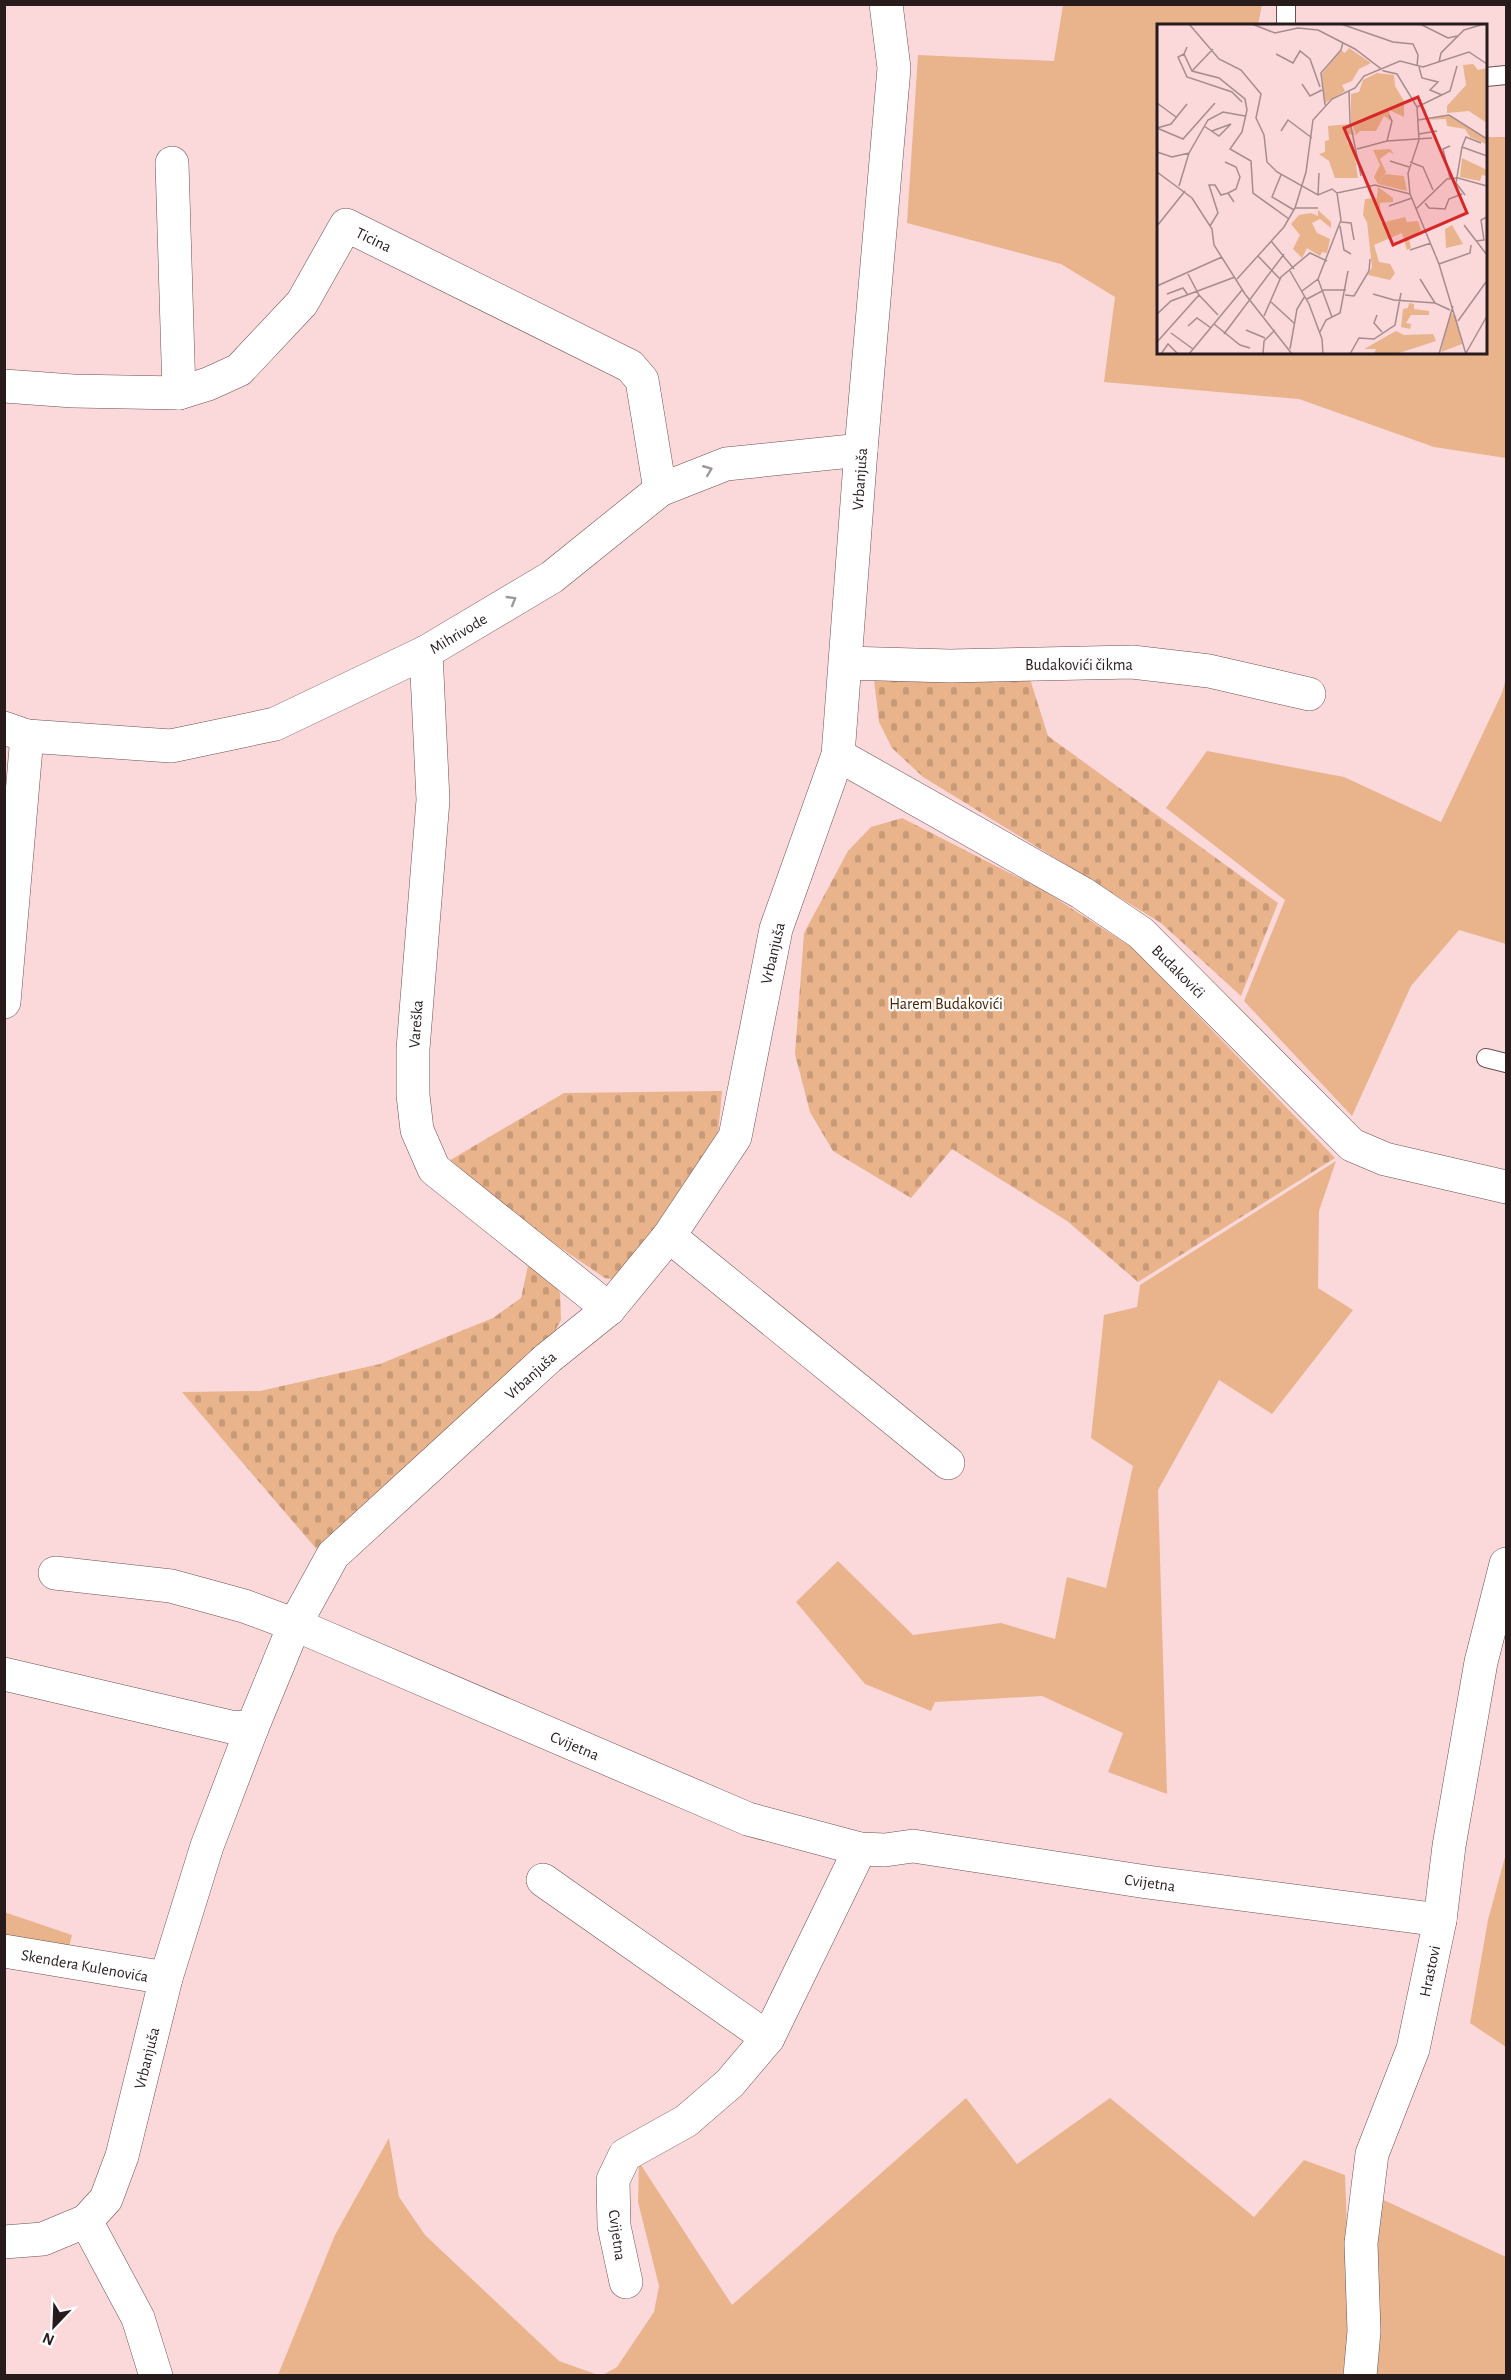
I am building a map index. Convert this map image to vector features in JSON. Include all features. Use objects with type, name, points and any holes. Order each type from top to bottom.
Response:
[{"type":"street","name":"Vrbanjuša","points":[[86,2220],[106,2199],[122,2156],[166,1978],[207,1846],[294,1626],[333,1555],[548,1358],[609,1309],[669,1236],[735,1137],[776,929],[838,755],[861,450],[894,68],[886,4]]},
{"type":"street","points":[[172,163],[179,393]]},
{"type":"street","name":"Ticina","points":[[4,386],[73,391],[179,393],[208,384],[239,370],[302,303],[346,225],[630,366],[642,380],[660,490]]},
{"type":"street","name":"Mihrivode","points":[[4,1002],[16,732],[171,746],[275,724],[426,652],[552,577],[660,490],[726,464],[861,450]]},
{"type":"street","name":"Vareška","points":[[426,652],[433,800],[413,1049],[413,1095],[417,1130],[434,1169],[609,1309]]},
{"type":"street","name":"Budakovići čikma","points":[[846,663],[950,666],[1132,662],[1209,671],[1309,694]]},
{"type":"street","name":"Budakovići","points":[[838,755],[1082,893],[1141,933],[1352,1145],[1385,1160],[1506,1187]]},
{"type":"street","points":[[669,1236],[948,1463]]},
{"type":"street","name":"Hrastovi","points":[[1360,2376],[1364,2331],[1361,2243],[1372,2154],[1413,2049],[1440,1920],[1449,1846],[1481,1662],[1506,1564]]},
{"type":"street","name":"Cvijetna","points":[[55,1573],[171,1586],[243,1606],[748,1819],[860,1849],[885,1850],[913,1846],[1147,1882],[1440,1920]]},
{"type":"street","points":[[4,1674],[231,1727],[252,1728]]},
{"type":"street","name":"Cvijetna","points":[[626,2282],[614,2226],[613,2180],[625,2155],[686,2121],[730,2083],[768,2038],[860,1849]]},
{"type":"street","points":[[543,1880],[768,2038]]},
{"type":"street","name":"Skendera Kulenovića","points":[[4,1951],[166,1978]]},
{"type":"street","points":[[4,2242],[43,2239],[86,2220],[138,2318],[156,2376]]},
{"type":"lane","points":[[1286,4],[1286,24]]},
{"type":"lane","points":[[1487,77],[1506,75]]},
{"type":"lane","points":[[1486,1058],[1506,1063]]},
{"type":"green space","points":[[1063,5],[1262,5],[1258,24],[1157,24],[1157,354],[1487,354],[1487,137],[1506,137],[1506,458],[1434,447],[1299,399],[1104,382],[1115,297],[1061,264],[907,223],[918,55],[1054,61]]},
{"type":"green space","points":[[1506,678],[1506,944],[1459,930],[1411,986],[1352,1116],[1244,1001],[1285,900],[1166,808],[1207,751],[1344,777],[1441,822],[1502,693]]},
{"type":"green space","points":[[1030,679],[1048,736],[1278,903],[1241,996],[1161,923],[923,777],[892,748],[879,722],[874,680]]},
{"type":"green space","name":"Harem Budakovići","points":[[902,818],[1043,890],[1133,948],[1335,1158],[1138,1282],[1067,1221],[952,1149],[911,1198],[833,1151],[810,1112],[795,1054],[804,933],[848,851],[871,827]]},
{"type":"green space","points":[[722,1091],[717,1146],[618,1280],[605,1278],[496,1204],[447,1162],[564,1093]]},
{"type":"green space","points":[[1336,1161],[1319,1211],[1318,1288],[1353,1310],[1272,1414],[1219,1380],[1158,1490],[1167,1794],[1108,1772],[1123,1733],[1042,1696],[935,1702],[931,1711],[865,1684],[796,1602],[838,1561],[913,1635],[1001,1623],[1055,1639],[1067,1577],[1106,1588],[1133,1466],[1091,1438],[1104,1315],[1137,1307],[1140,1285]]},
{"type":"green space","points":[[531,1252],[560,1293],[561,1320],[546,1347],[319,1552],[182,1392],[260,1391],[380,1364],[493,1318],[521,1298]]},
{"type":"green space","points":[[1506,1853],[1506,2047],[1470,2023],[1488,1920]]},
{"type":"green space","points":[[4,1912],[72,1935],[69,1947],[5,1937]]},
{"type":"green space","points":[[966,2098],[1017,2164],[1110,2098],[1254,2217],[1304,2160],[1345,2175],[1350,2316],[1343,2375],[601,2376],[617,2367],[654,2312],[659,2286],[638,2202],[639,2162],[732,2305]]},
{"type":"green space","points":[[389,2138],[399,2197],[425,2235],[559,2361],[598,2375],[278,2375],[335,2235]]},
{"type":"green space","points":[[1373,2195],[1506,2257],[1506,2375],[1375,2375],[1381,2329],[1371,2250]]}]
